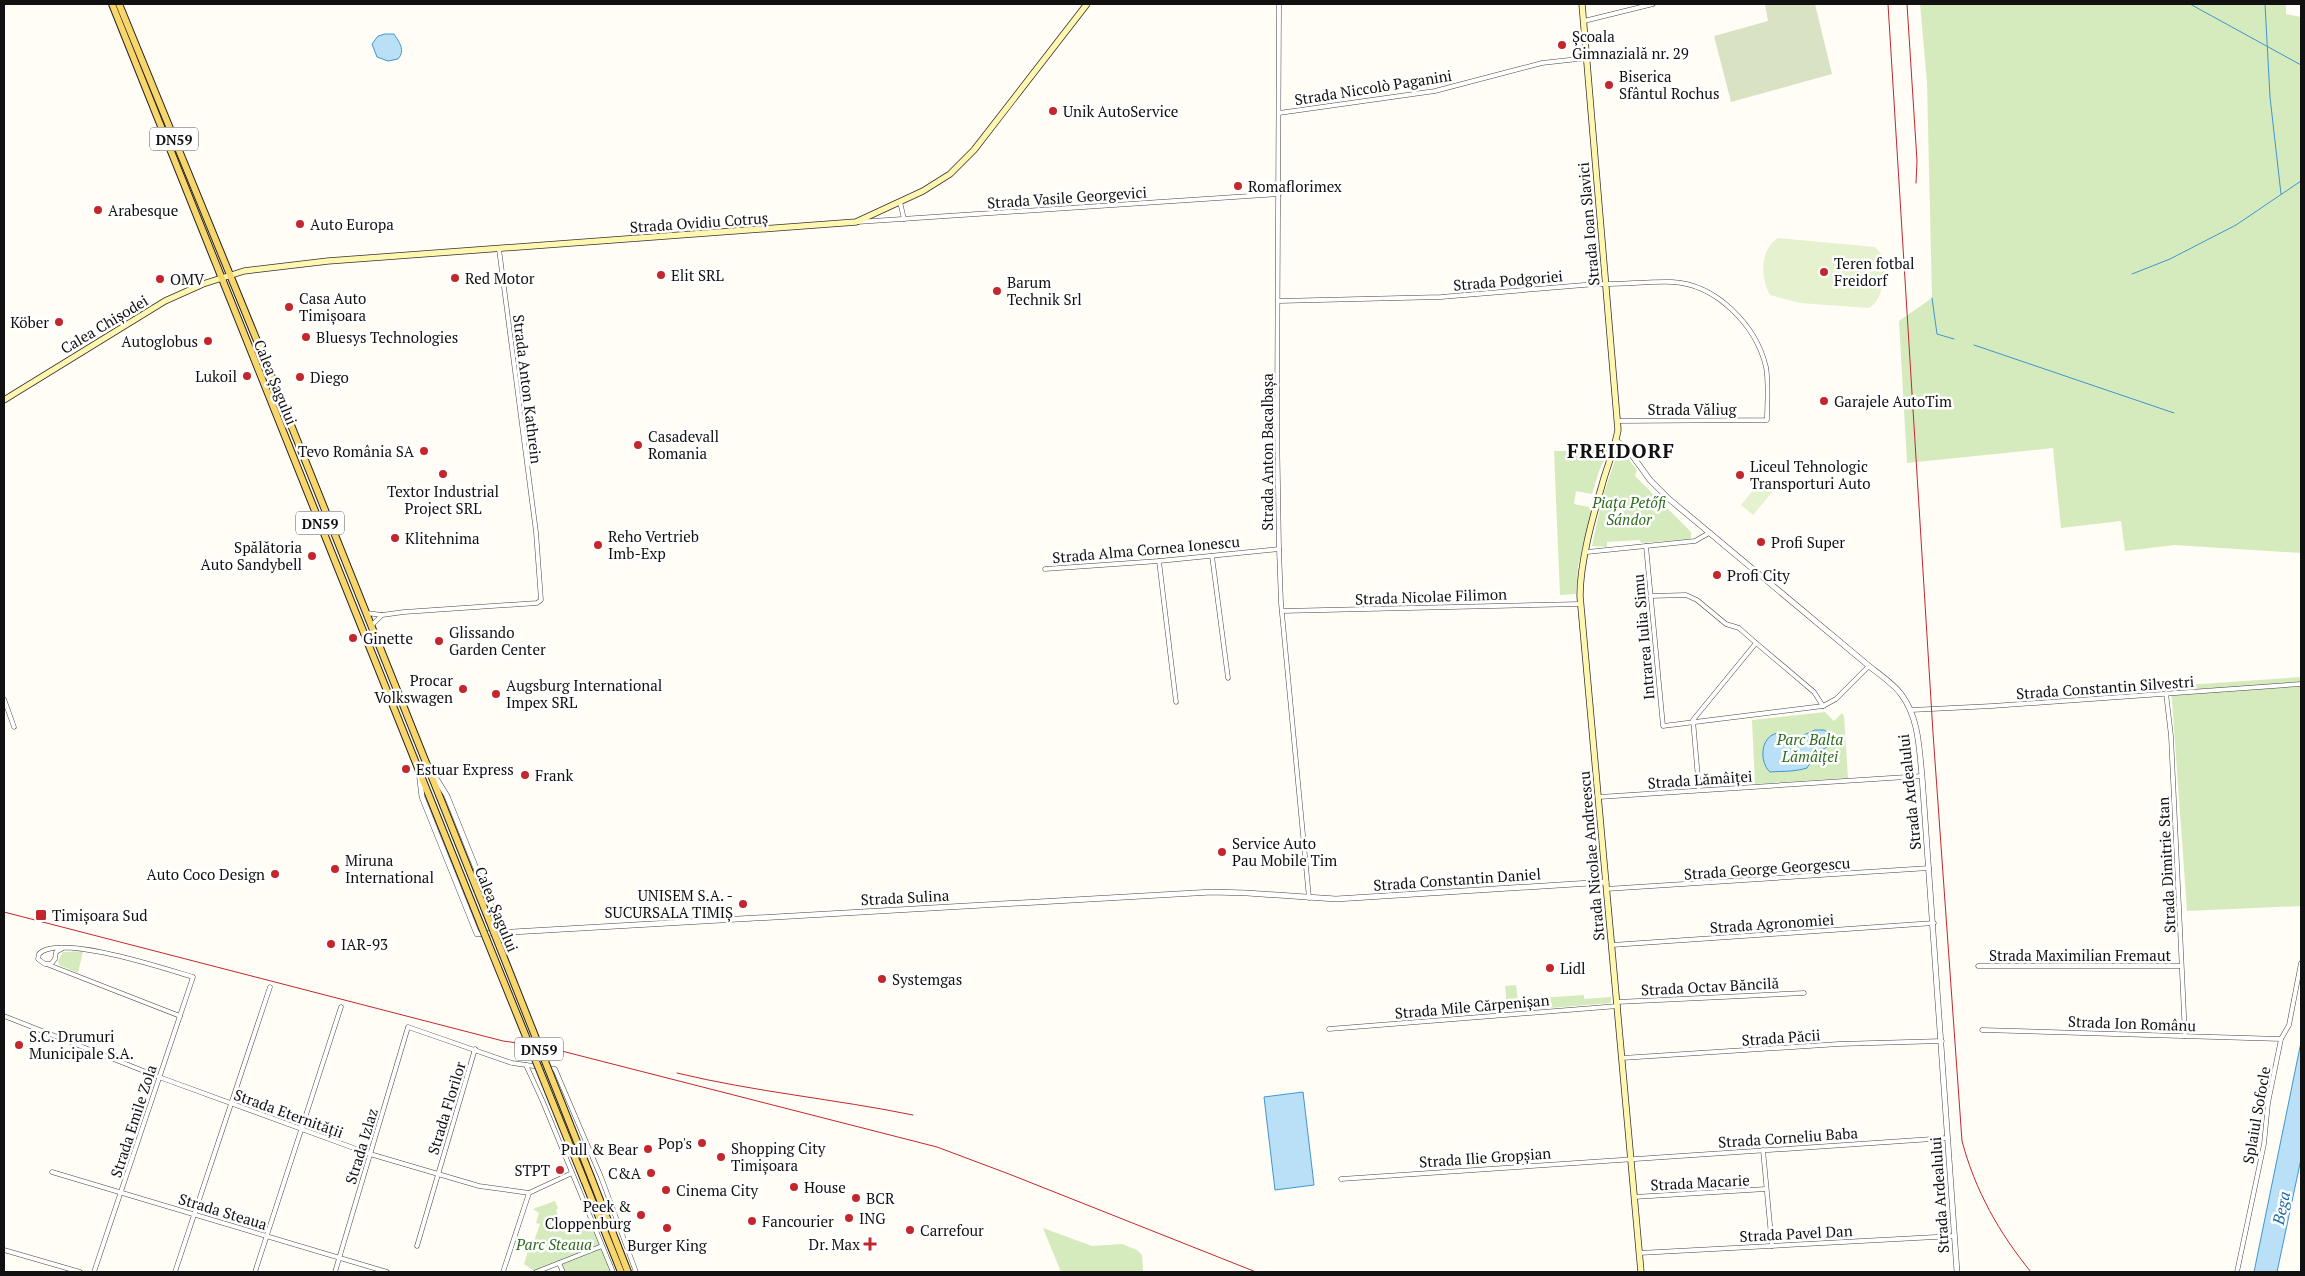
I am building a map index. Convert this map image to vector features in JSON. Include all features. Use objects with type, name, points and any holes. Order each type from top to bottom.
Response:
[{"type":"main road","name":"Calea Șagului","points":[[112,4],[621,1272]]},
{"type":"main road","name":"Calea Șagului","points":[[119,4],[230,274],[628,1272]]},
{"type":"main road","name":"Strada Ovidiu Cotruș","points":[[220,277],[270,267],[856,222],[940,182],[963,163],[1047,58],[1087,4]]},
{"type":"main road","name":"Strada Ioan Slavici","points":[[1582,4],[1618,421],[1616,441]]},
{"type":"main road","name":"Calea Chișodei","points":[[4,400],[165,301],[220,277]]},
{"type":"main road","name":"Strada Nicolae Andreescu","points":[[1616,441],[1603,480],[1581,576],[1580,604],[1641,1272]]},
{"type":"street","name":"Strada Anton Bacalbașa","points":[[1279,4],[1277,424],[1279,549],[1282,611],[1310,898]]},
{"type":"street","points":[[1584,22],[1653,4]]},
{"type":"street","name":"Strada Niccolò Paganini","points":[[1279,113],[1435,91],[1542,63],[1587,58]]},
{"type":"street","name":"Strada Vasile Georgevici","points":[[856,222],[1279,194]]},
{"type":"street","points":[[900,202],[904,219]]},
{"type":"street","name":"Strada Anton Kathrein","points":[[382,616],[404,612],[539,602],[536,532],[499,249]]},
{"type":"street","name":"Strada Podgoriei","points":[[1278,301],[1441,298],[1606,284],[1683,284],[1699,288],[1727,305],[1748,329],[1762,357],[1767,378],[1767,420]]},
{"type":"street","name":"Strada Văliug","points":[[1618,421],[1767,420]]},
{"type":"street","name":"Strada Ardealului","points":[[1616,441],[1626,447],[1650,480],[1664,495],[1900,692],[1911,710],[1917,736],[1922,776],[1930,868],[1957,1272]]},
{"type":"street","points":[[1587,552],[1695,541],[1709,533]]},
{"type":"street","name":"Intrarea Iulia Simu","points":[[1646,546],[1663,726],[1694,724]]},
{"type":"street","name":"Strada Alma Cornea Ionescu","points":[[1045,569],[1159,561],[1279,549]]},
{"type":"street","points":[[1212,556],[1228,678]]},
{"type":"street","points":[[1159,561],[1176,702]]},
{"type":"street","points":[[1650,596],[1692,597],[1726,624],[1739,628],[1814,692],[1823,706]]},
{"type":"street","name":"Strada Nicolae Filimon","points":[[1282,611],[1580,604]]},
{"type":"street","points":[[365,612],[382,616]]},
{"type":"street","points":[[370,627],[382,616]]},
{"type":"street","points":[[1699,790],[1695,717],[1756,643]]},
{"type":"street","points":[[1694,724],[1823,706],[1836,699],[1869,666]]},
{"type":"street","name":"Strada Constantin Silvestri","points":[[1911,710],[2301,684]]},
{"type":"street","name":"Strada Dimitrie Stan","points":[[2166,693],[2172,736],[2185,1036]]},
{"type":"street","points":[[4,699],[14,727]]},
{"type":"street","name":"Calea Șagului","points":[[424,759],[438,778],[447,796],[502,934]]},
{"type":"street","name":"Calea Șagului","points":[[419,769],[422,797],[477,934]]},
{"type":"street","name":"Strada Lămâiței","points":[[1599,797],[1922,776]]},
{"type":"street","name":"Strada George Georgescu","points":[[1606,889],[1930,868]]},
{"type":"street","name":"Strada Constantin Daniel","points":[[1310,898],[1336,899],[1606,882]]},
{"type":"street","name":"Strada Sulina","points":[[477,934],[1212,892],[1310,898]]},
{"type":"street","name":"Strada Agronomiei","points":[[1612,945],[1934,923]]},
{"type":"street","points":[[63,948],[40,952],[38,956],[40,961],[180,1016]]},
{"type":"street","points":[[46,964],[52,963],[58,950],[63,948]]},
{"type":"street","name":"Strada Emile Zola","points":[[63,948],[90,949],[192,977],[94,1272]]},
{"type":"street","points":[[48,950],[53,951],[57,968]]},
{"type":"street","name":"Splaiul Sofocle","points":[[2237,1272],[2264,1144],[2268,1103],[2281,1039],[2289,1025],[2301,963]]},
{"type":"street","name":"Strada Maximilian Fremaut","points":[[1978,966],[2182,966]]},
{"type":"street","points":[[176,1272],[270,987]]},
{"type":"street","name":"Strada Octav Băncilă","points":[[1617,1004],[1804,993]]},
{"type":"street","name":"Strada Mile Cărpenișan","points":[[1329,1029],[1617,1004]]},
{"type":"street","points":[[255,1272],[341,1007]]},
{"type":"street","name":"Strada Eternității","points":[[4,1016],[159,1077],[370,1154],[479,1186],[529,1193]]},
{"type":"street","name":"Strada Izlaz","points":[[335,1272],[408,1027],[475,1049]]},
{"type":"street","name":"Strada Ion Românu","points":[[1982,1030],[2281,1039]]},
{"type":"street","name":"Strada Păcii","points":[[1622,1058],[1840,1044],[1942,1041]]},
{"type":"street","points":[[475,1049],[512,1063],[555,1069],[601,1178],[636,1272]]},
{"type":"street","name":"Strada Florilor","points":[[417,1246],[475,1049]]},
{"type":"street","points":[[526,1065],[544,1102],[613,1272]]},
{"type":"street","points":[[550,1119],[553,1109],[558,1105],[567,1106],[572,1111]]},
{"type":"street","name":"Strada Corneliu Baba","points":[[1631,1158],[1947,1138]]},
{"type":"street","points":[[1763,1150],[1772,1246]]},
{"type":"street","name":"Strada Ilie Gropșian","points":[[1341,1179],[1631,1158]]},
{"type":"street","name":"Strada Steaua","points":[[52,1172],[387,1272]]},
{"type":"street","points":[[503,1272],[529,1193],[572,1173]]},
{"type":"street","name":"Strada Macarie","points":[[1634,1197],[1766,1190]]},
{"type":"street","name":"Strada Pavel Dan","points":[[1640,1253],[1954,1236]]},
{"type":"street","points":[[536,1272],[602,1246]]},
{"type":"street","points":[[4,1250],[80,1272]]},
{"type":"street","points":[[559,1263],[563,1272]]},
{"type":"green space","points":[[1765,4],[1815,4],[1832,74],[1731,102],[1714,36],[1768,21]]},
{"type":"green space","points":[[1920,4],[2286,4],[2286,14],[2301,17],[2301,553],[2174,545],[2125,551],[2121,521],[2061,528],[2053,448],[1907,463],[1899,321],[1932,298],[1927,82]]},
{"type":"green space","name":"Teren fotbal Freidorf","points":[[1778,238],[1875,247],[1883,257],[1885,270],[1883,286],[1877,300],[1868,308],[1800,303],[1770,295],[1764,280],[1765,256],[1772,243]]},
{"type":"green space","points":[[1611,445],[1599,471],[1592,494],[1576,491],[1574,504],[1589,507],[1592,512],[1578,566],[1576,594],[1560,595],[1554,451]]},
{"type":"green space","name":"Piața Petőfi Sándor","points":[[1621,454],[1626,456],[1637,470],[1635,476],[1691,532],[1691,539],[1641,543],[1640,540],[1607,542],[1607,547],[1592,546],[1602,499],[1616,457]]},
{"type":"green space","points":[[1762,479],[1774,490],[1753,515],[1741,505]]},
{"type":"green space","points":[[2301,677],[2301,906],[2187,911],[2171,686]]},
{"type":"green space","name":"Parc Balta Lămâiței","points":[[1825,712],[1834,721],[1842,713],[1844,716],[1848,778],[1755,784],[1752,720]]},
{"type":"green space","points":[[83,951],[78,973],[59,965],[58,961],[63,952]]},
{"type":"green space","points":[[1516,985],[1519,1007],[1507,1008],[1505,986]]},
{"type":"green space","points":[[1584,995],[1584,999],[1611,997],[1611,1003],[1526,1010],[1525,999]]},
{"type":"green space","name":"Parc Steaua","points":[[555,1201],[558,1208],[556,1210],[561,1222],[563,1221],[567,1229],[590,1218],[611,1272],[563,1272],[559,1263],[536,1272],[524,1264],[531,1241],[534,1241],[540,1224],[536,1223],[539,1213],[533,1209]]},
{"type":"green space","points":[[1043,1228],[1092,1246],[1122,1244],[1137,1250],[1142,1255],[1143,1272],[1061,1272]]},
{"type":"water","points":[[394,34],[400,43],[402,49],[398,59],[388,61],[377,57],[372,44],[378,36]]},
{"type":"water","points":[[1815,730],[1824,730],[1830,734],[1832,741],[1829,746],[1816,753],[1807,768],[1770,772],[1766,768],[1763,750],[1772,735],[1780,733],[1797,738]]},
{"type":"water","name":"Bega","points":[[2301,1042],[2301,1159],[2277,1272],[2254,1272]]},
{"type":"water","points":[[1303,1092],[1314,1185],[1275,1190],[1264,1097]]},
{"type":"waterway","points":[[2190,4],[2301,65]]},
{"type":"waterway","points":[[2265,4],[2270,97],[2281,194]]},
{"type":"waterway","points":[[2132,274],[2170,259],[2236,225],[2301,181]]},
{"type":"waterway","points":[[1932,298],[1937,334],[1954,339]]},
{"type":"waterway","points":[[1974,345],[2174,413]]},
{"type":"railway","points":[[1888,4],[1933,733],[1962,1141],[1974,1177],[1989,1210],[2019,1257],[2031,1272]]},
{"type":"railway","points":[[1907,4],[1917,161],[1916,183]]},
{"type":"railway","points":[[4,912],[503,1041],[546,1047],[937,1147],[1256,1272]]},
{"type":"railway","points":[[677,1073],[706,1080],[913,1115]]},
{"type":"place","name":"Școala Gimnazială nr. 29","points":[[1562,45]]},
{"type":"place","name":"Biserica Sfântul Rochus","points":[[1609,85]]},
{"type":"place","name":"Unik AutoService","points":[[1053,111]]},
{"type":"place","name":"Romaflorimex","points":[[1238,186]]},
{"type":"place","name":"Arabesque","points":[[98,210]]},
{"type":"place","name":"Auto Europa","points":[[300,224]]},
{"type":"place","name":"Teren fotbal Freidorf","points":[[1824,272]]},
{"type":"place","name":"Elit SRL","points":[[661,275]]},
{"type":"place","name":"Red Motor","points":[[455,278]]},
{"type":"place","name":"OMV","points":[[160,279]]},
{"type":"place","name":"Barum Technik Srl","points":[[997,291]]},
{"type":"place","name":"Casa Auto Timișoara","points":[[289,307]]},
{"type":"place","name":"Köber","points":[[59,322]]},
{"type":"place","name":"Bluesys Technologies","points":[[306,337]]},
{"type":"place","name":"Autoglobus","points":[[208,341]]},
{"type":"place","name":"Lukoil","points":[[247,376]]},
{"type":"place","name":"Diego","points":[[300,377]]},
{"type":"place","name":"Garajele AutoTim","points":[[1824,401]]},
{"type":"place","name":"Casadevall Romania","points":[[638,445]]},
{"type":"place","name":"Tevo România SA","points":[[424,451]]},
{"type":"place","name":"Textor Industrial Project SRL","points":[[443,474]]},
{"type":"place","name":"Liceul Tehnologic Transporturi Auto","points":[[1740,475]]},
{"type":"place","name":"Klitehnima","points":[[395,538]]},
{"type":"place","name":"Profi Super","points":[[1761,542]]},
{"type":"place","name":"Reho Vertrieb Imb-Exp","points":[[598,545]]},
{"type":"place","name":"Spălătoria Auto Sandybell","points":[[312,556]]},
{"type":"place","name":"Profi City","points":[[1717,575]]},
{"type":"place","name":"Ginette","points":[[353,638]]},
{"type":"place","name":"Glissando Garden Center","points":[[439,641]]},
{"type":"place","name":"Procar Volkswagen","points":[[463,689]]},
{"type":"place","name":"Augsburg International Impex SRL","points":[[496,694]]},
{"type":"place","name":"Estuar Express","points":[[406,769]]},
{"type":"place","name":"Frank","points":[[525,775]]},
{"type":"place","name":"Service Auto Pau Mobile Tim","points":[[1222,852]]},
{"type":"place","name":"Miruna International","points":[[335,869]]},
{"type":"place","name":"Auto Coco Design","points":[[275,874]]},
{"type":"place","name":"UNISEM S.A. - SUCURSALA TIMIȘ","points":[[743,904]]},
{"type":"place","name":"Timișoara Sud","points":[[41,915]]},
{"type":"place","name":"IAR-93","points":[[331,944]]},
{"type":"place","name":"Lidl","points":[[1550,968]]},
{"type":"place","name":"Systemgas","points":[[882,979]]},
{"type":"place","name":"S.C. Drumuri Municipale S.A.","points":[[19,1045]]},
{"type":"place","name":"Pop's","points":[[702,1143]]},
{"type":"place","name":"Pull & Bear","points":[[648,1149]]},
{"type":"place","name":"Shopping City Timișoara","points":[[721,1157]]},
{"type":"place","name":"STPT","points":[[560,1170]]},
{"type":"place","name":"C&A","points":[[651,1173]]},
{"type":"place","name":"House","points":[[794,1187]]},
{"type":"place","name":"Cinema City","points":[[666,1190]]},
{"type":"place","name":"BCR","points":[[856,1198]]},
{"type":"place","name":"Peek & Cloppenburg","points":[[641,1215]]},
{"type":"place","name":"ING","points":[[849,1218]]},
{"type":"place","name":"Fancourier","points":[[752,1221]]},
{"type":"place","name":"Burger King","points":[[667,1228]]},
{"type":"place","name":"Carrefour","points":[[910,1230]]},
{"type":"place","name":"Dr. Max","points":[[870,1244]]},
{"type":"district","name":"FREIDORF","points":[[1621,450]]}]
